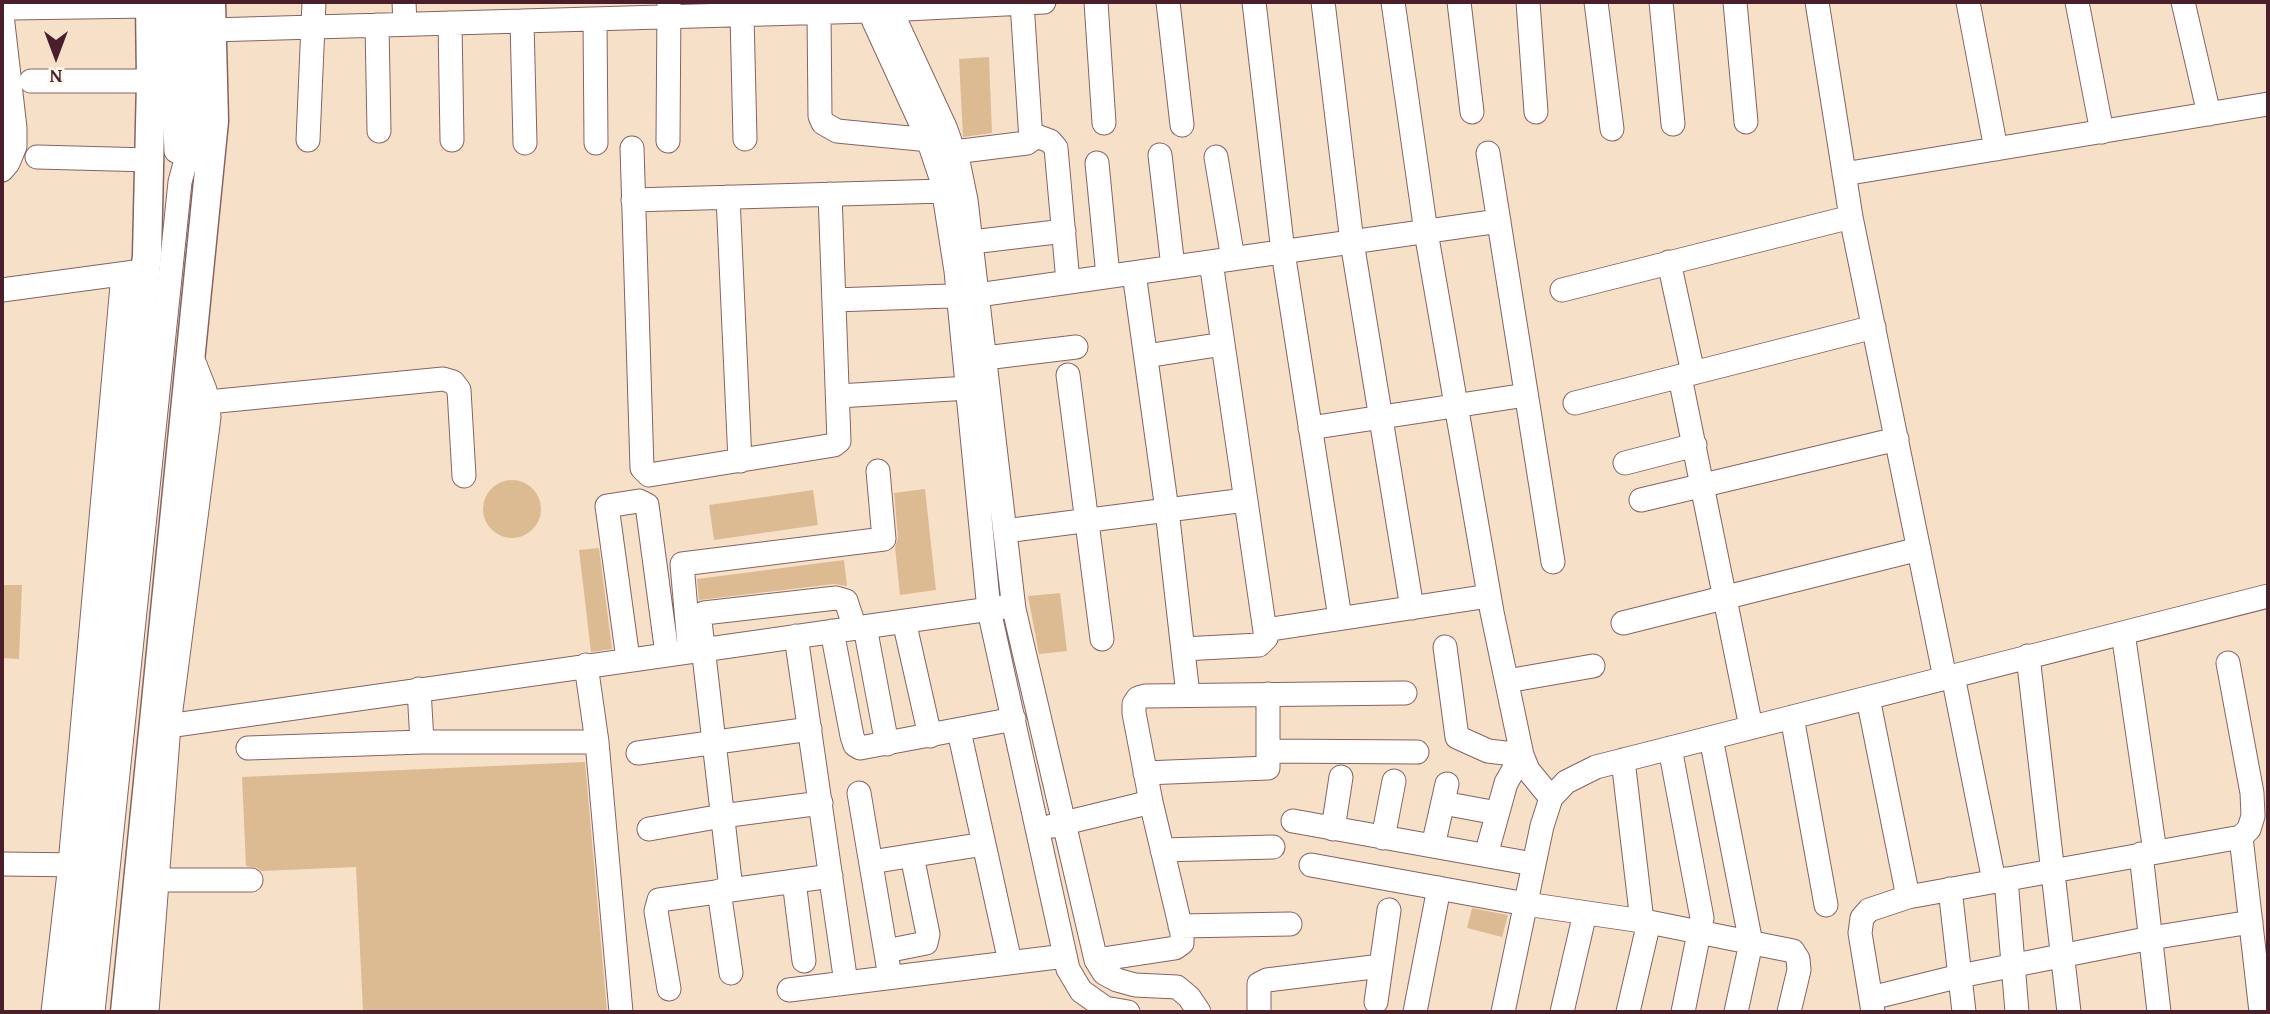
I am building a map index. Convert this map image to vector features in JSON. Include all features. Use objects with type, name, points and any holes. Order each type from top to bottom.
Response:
[{"type":"main road","points":[[125,1012],[162,727],[214,121],[211,2]]},
{"type":"main road","points":[[72,1012],[78,864],[134,272],[150,160],[157,3]]},
{"type":"street","points":[[93,1012],[180,182],[187,156],[194,87],[193,2]]},
{"type":"street","points":[[308,140],[314,2]]},
{"type":"street","points":[[211,30],[377,25],[405,13],[450,23],[491,12],[522,21],[585,13],[669,9],[742,15],[819,13],[878,6],[1023,2],[1031,134],[1027,143],[944,144],[837,131],[822,123],[819,13]]},
{"type":"street","points":[[1096,2],[1104,122]]},
{"type":"street","points":[[1168,2],[1182,125]]},
{"type":"street","points":[[1254,2],[1283,252],[1340,618]]},
{"type":"street","points":[[1323,2],[1352,242],[1412,608]]},
{"type":"street","points":[[1393,2],[1426,232],[1489,596],[1522,755],[1528,770],[1551,799]]},
{"type":"street","points":[[1459,2],[1472,113]]},
{"type":"street","points":[[1528,2],[1536,113]]},
{"type":"street","points":[[1596,2],[1612,129]]},
{"type":"street","points":[[1661,2],[1673,124]]},
{"type":"street","points":[[1735,2],[1746,122]]},
{"type":"street","points":[[1817,2],[1851,217],[1919,550],[2000,880],[2017,1012]]},
{"type":"street","points":[[1968,2],[1996,149]]},
{"type":"street","points":[[2077,2],[2102,132]]},
{"type":"street","points":[[2183,2],[2208,114]]},
{"type":"street","points":[[2,170],[15,146],[6,11],[157,3],[172,86],[180,182]]},
{"type":"street","points":[[878,6],[944,144],[966,200],[972,242],[968,295],[968,388],[989,610],[1068,969],[1081,991],[1105,1008],[1128,1012]]},
{"type":"street","points":[[668,141],[669,9]]},
{"type":"street","points":[[585,13],[596,144]]},
{"type":"street","points":[[742,15],[746,139]]},
{"type":"street","points":[[522,21],[525,143]]},
{"type":"street","points":[[450,23],[452,140]]},
{"type":"street","points":[[377,25],[379,131]]},
{"type":"street","points":[[31,81],[152,81]]},
{"type":"street","points":[[1844,174],[2268,104]]},
{"type":"street","points":[[1031,134],[1054,144],[1068,282]]},
{"type":"street","points":[[944,144],[944,191],[985,358],[1014,606],[1096,960],[1104,973],[1117,980],[1135,985],[1177,987],[1189,997],[1199,1012]]},
{"type":"street","points":[[632,148],[642,468],[649,475],[834,446],[840,437],[830,194]]},
{"type":"street","points":[[1488,153],[1553,562]]},
{"type":"street","points":[[1160,155],[1173,267]]},
{"type":"street","points":[[37,157],[150,160]]},
{"type":"street","points":[[1183,649],[1259,645],[1266,638],[1223,344],[1222,260],[1216,157]]},
{"type":"street","points":[[1097,163],[1108,276]]},
{"type":"street","points":[[633,200],[944,191]]},
{"type":"street","points":[[728,197],[740,461]]},
{"type":"street","points":[[1562,290],[1851,217]]},
{"type":"street","points":[[834,300],[968,295],[1499,221]]},
{"type":"street","points":[[972,242],[1063,231]]},
{"type":"street","points":[[1669,262],[1695,445],[1751,727]]},
{"type":"street","points":[[2,290],[134,272]]},
{"type":"street","points":[[1134,272],[1167,510],[1188,695]]},
{"type":"street","points":[[1575,403],[1874,327]]},
{"type":"street","points":[[1146,356],[1223,344]]},
{"type":"street","points":[[985,358],[1076,347]]},
{"type":"street","points":[[147,1012],[158,880],[162,727],[208,435],[208,402],[192,357]]},
{"type":"street","points":[[1068,375],[1102,639]]},
{"type":"street","points":[[208,402],[443,379],[453,382],[458,390],[464,475]]},
{"type":"street","points":[[839,396],[968,388]]},
{"type":"street","points":[[1310,428],[1526,395]]},
{"type":"street","points":[[1641,500],[1896,439]]},
{"type":"street","points":[[1625,463],[1695,445]]},
{"type":"street","points":[[731,973],[723,816],[714,742],[680,570],[682,564],[884,539],[878,471]]},
{"type":"street","points":[[1005,531],[1245,500]]},
{"type":"street","points":[[628,659],[607,506],[639,501],[647,505],[667,654]]},
{"type":"street","points":[[1623,623],[1919,550]]},
{"type":"street","points":[[1265,630],[1489,596]]},
{"type":"street","points":[[1503,1012],[1533,864],[1551,799],[1566,782],[1596,767],[2268,596]]},
{"type":"street","points":[[696,650],[699,621],[704,612],[836,598],[846,601],[860,627],[887,744]]},
{"type":"street","points":[[162,727],[1014,606]]},
{"type":"street","points":[[904,621],[929,736]]},
{"type":"street","points":[[832,631],[855,745],[868,747],[887,744],[1014,719]]},
{"type":"street","points":[[2123,633],[2148,853],[2151,938],[2159,1012]]},
{"type":"street","points":[[796,636],[846,983]]},
{"type":"street","points":[[1445,647],[1457,737],[1488,751],[1522,755]]},
{"type":"street","points":[[2028,656],[2069,1012]]},
{"type":"street","points":[[2228,663],[2252,793],[2253,816],[2249,829],[2241,836],[1908,898],[1870,911],[1862,918],[1860,933],[1872,1005],[1960,976],[2151,938],[2251,922]]},
{"type":"street","points":[[586,665],[597,742],[621,1012]]},
{"type":"street","points":[[1507,681],[1593,666]]},
{"type":"street","points":[[419,689],[422,742]]},
{"type":"street","points":[[1096,960],[1175,948],[1182,943],[1145,774],[1134,704],[1138,698],[1405,693]]},
{"type":"street","points":[[1145,774],[1268,768],[1268,694]]},
{"type":"street","points":[[1868,698],[1908,898]]},
{"type":"street","points":[[1792,717],[1826,905]]},
{"type":"street","points":[[638,753],[810,729]]},
{"type":"street","points":[[959,731],[1010,962]]},
{"type":"street","points":[[1711,738],[1751,943],[1736,1012]]},
{"type":"street","points":[[248,748],[422,742],[597,742]]},
{"type":"street","points":[[1670,748],[1701,911],[1700,932],[1683,1012]]},
{"type":"street","points":[[1268,751],[1417,752]]},
{"type":"street","points":[[1486,855],[1506,783],[1522,755]]},
{"type":"street","points":[[1623,760],[1646,921],[1628,1012]]},
{"type":"street","points":[[1333,829],[1341,777]]},
{"type":"street","points":[[1383,838],[1394,780]]},
{"type":"street","points":[[859,793],[890,977]]},
{"type":"street","points":[[1433,846],[1445,794],[1497,813]]},
{"type":"street","points":[[1038,830],[1151,802]]},
{"type":"street","points":[[649,829],[821,803]]},
{"type":"street","points":[[1293,821],[1533,864]]},
{"type":"street","points":[[2241,836],[2251,922],[2256,1011]]},
{"type":"street","points":[[871,862],[984,844]]},
{"type":"street","points":[[1162,850],[1273,847]]},
{"type":"street","points":[[886,951],[926,943],[928,934],[912,856]]},
{"type":"street","points":[[2,864],[78,864],[53,1012]]},
{"type":"street","points":[[1311,865],[1526,904],[1646,921],[1793,951],[1798,959],[1799,970],[1789,1012]]},
{"type":"street","points":[[669,989],[657,904],[664,898],[831,876]]},
{"type":"street","points":[[158,880],[251,880]]},
{"type":"street","points":[[794,881],[804,961]]},
{"type":"street","points":[[1415,1012],[1439,888]]},
{"type":"street","points":[[1950,889],[1964,1012]]},
{"type":"street","points":[[1376,1002],[1389,911]]},
{"type":"street","points":[[1562,1012],[1585,913]]},
{"type":"street","points":[[1180,926],[1290,924]]},
{"type":"street","points":[[789,990],[1065,956]]},
{"type":"street","points":[[1259,1012],[1259,984],[1267,980],[1381,967]]},
{"type":"building","points":[[989,57],[992,133],[963,137],[959,59]]},
{"type":"building","points":[[512,480],[523,482],[536,493],[541,509],[539,520],[528,533],[512,538],[501,536],[488,525],[483,509],[485,498],[496,485]]},
{"type":"building","points":[[925,489],[936,590],[900,595],[895,547],[898,538],[894,493]]},
{"type":"building","points":[[813,490],[818,525],[714,540],[709,505]]},
{"type":"building","points":[[599,548],[612,649],[591,652],[579,550]]},
{"type":"building","points":[[844,560],[847,586],[834,584],[699,600],[697,579]]},
{"type":"building","points":[[2,585],[22,585],[19,659],[2,658]]},
{"type":"building","points":[[1060,593],[1067,651],[1039,654],[1028,596]]},
{"type":"building","points":[[585,762],[607,1012],[363,1012],[356,867],[261,871],[246,866],[242,777]]},
{"type":"building","points":[[1472,908],[1508,915],[1502,937],[1467,928]]}]
